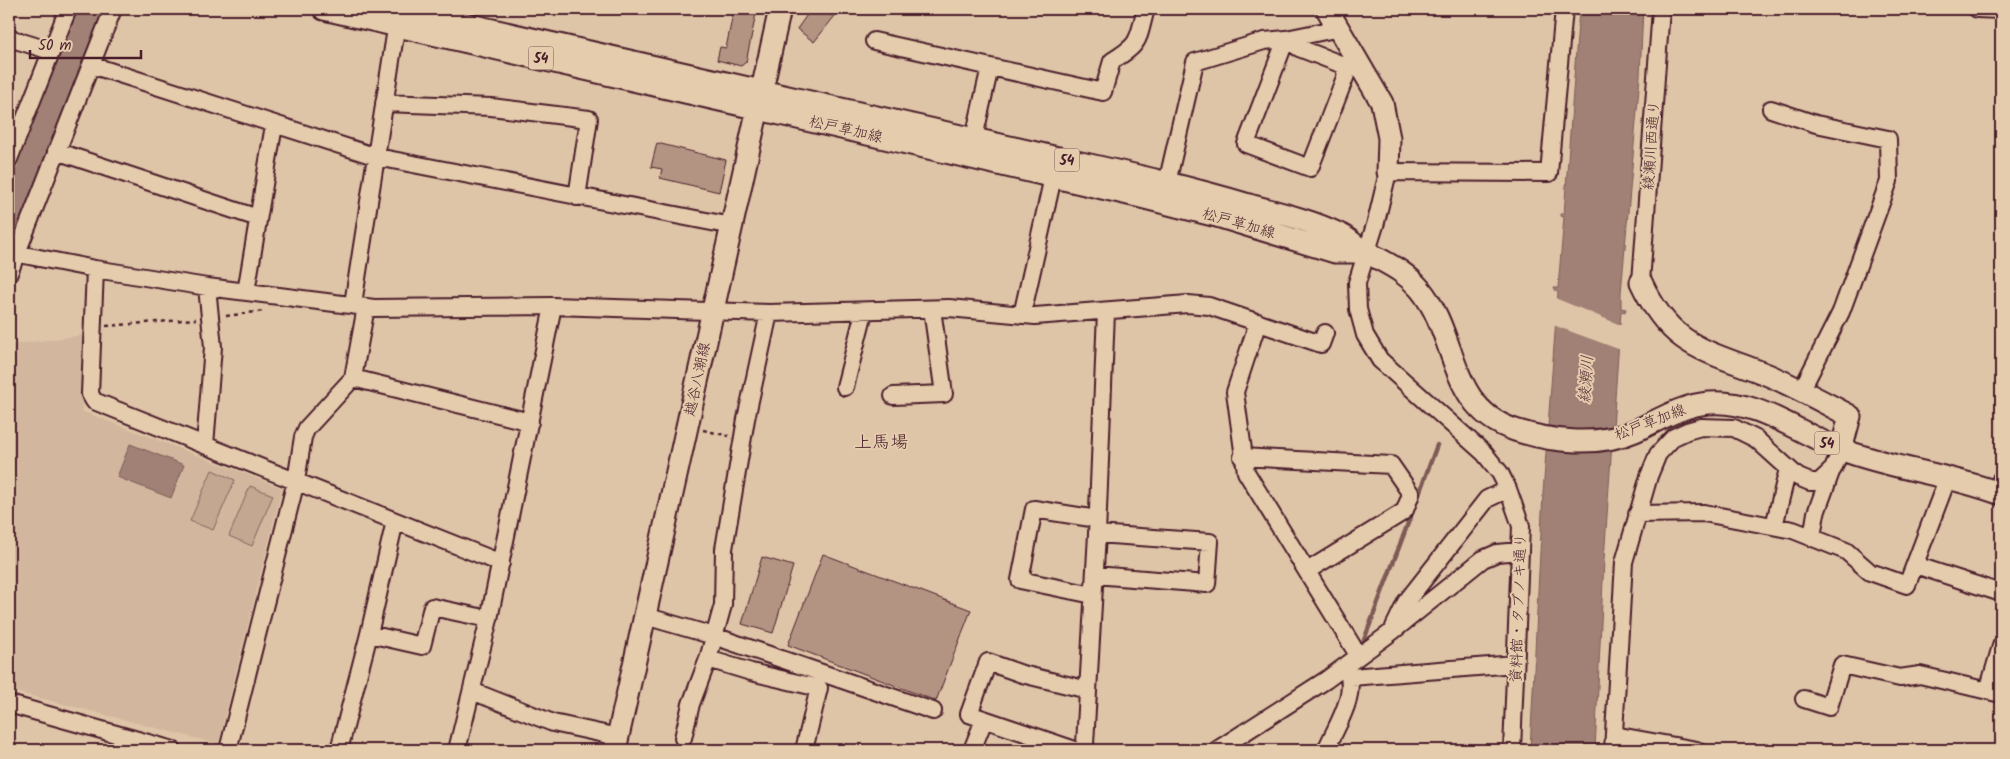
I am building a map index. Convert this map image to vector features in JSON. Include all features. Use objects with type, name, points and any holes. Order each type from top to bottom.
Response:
[{"type":"main road","name":"松戸草加線","points":[[324,9],[399,14],[759,99],[1053,177],[1217,216],[1335,252],[1365,252]]},
{"type":"main road","name":"越谷八潮線","points":[[617,743],[780,9]]},
{"type":"main road","points":[[1327,9],[1340,28],[1382,103],[1389,138],[1388,172]]},
{"type":"main road","name":"松戸草加線","points":[[759,99],[974,138],[1167,183],[1292,217],[1341,235],[1365,252],[1384,259],[1420,289],[1432,306],[1454,365],[1479,410],[1496,423],[1514,430],[1556,438],[1597,441],[1632,432],[1660,417],[1710,403],[1734,404],[1763,412],[1837,459],[1948,477],[2000,488]]},
{"type":"main road","name":"54","points":[[1641,282],[1651,302],[1669,326],[1691,345],[1801,391],[1850,416],[1837,459]]},
{"type":"street","points":[[9,159],[68,9]]},
{"type":"street","points":[[9,273],[12,253],[56,151],[113,9]]},
{"type":"street","points":[[874,42],[1103,92],[1112,62],[1138,42],[1146,9]]},
{"type":"street","points":[[1388,172],[1549,173],[1564,9]]},
{"type":"street","name":"綾瀬川西通り","points":[[1641,282],[1661,9]]},
{"type":"street","points":[[1977,9],[2001,10]]},
{"type":"street","points":[[228,750],[296,481],[303,437],[307,428],[354,378],[359,306],[376,157],[399,14]]},
{"type":"street","points":[[1167,183],[1195,62],[1264,41],[1286,39],[1340,28]]},
{"type":"street","points":[[9,38],[51,51]]},
{"type":"street","points":[[1286,39],[1299,48],[1343,65],[1346,75],[1310,168],[1246,144],[1286,39]]},
{"type":"street","points":[[91,65],[376,157],[732,226]]},
{"type":"street","points":[[974,138],[990,67]]},
{"type":"street","points":[[384,103],[492,107],[590,120],[577,197]]},
{"type":"street","points":[[1771,109],[1816,124],[1888,139],[1889,181],[1841,312],[1801,391]]},
{"type":"street","points":[[246,292],[274,125]]},
{"type":"street","points":[[56,151],[258,218]]},
{"type":"street","name":"資料館・タブノキ通り","points":[[1388,172],[1376,222],[1365,252],[1357,283],[1358,309],[1365,335],[1380,360],[1484,453],[1508,489],[1521,526],[1512,750]]},
{"type":"street","points":[[1022,315],[1053,177]]},
{"type":"street","points":[[12,253],[95,269],[246,292],[359,306],[553,306],[768,313],[864,312],[949,308],[1035,316],[1106,312],[1188,304],[1209,306],[1322,344],[1325,333]]},
{"type":"street","points":[[95,269],[90,398],[501,563]]},
{"type":"street","points":[[205,445],[213,347],[207,286]]},
{"type":"street","points":[[457,750],[489,619],[553,306]]},
{"type":"street","points":[[893,396],[944,394],[932,309]]},
{"type":"street","points":[[845,388],[864,312]]},
{"type":"street","points":[[1082,750],[1088,690],[1097,526],[1106,312]]},
{"type":"street","points":[[683,738],[691,704],[708,659],[723,605],[724,549],[729,516],[746,419],[768,313]]},
{"type":"street","points":[[1258,322],[1235,392],[1242,457],[1246,472],[1358,655]]},
{"type":"street","points":[[354,378],[530,422]]},
{"type":"street","points":[[1697,750],[1613,742],[1624,562],[1637,514],[1658,454],[1674,437],[1701,427],[1734,428],[1745,433],[1756,439],[1798,478],[1810,482],[1819,482],[1837,459]]},
{"type":"street","points":[[1242,457],[1391,465],[1411,494],[1405,510],[1400,514],[1307,571]]},
{"type":"street","points":[[1812,537],[1819,504],[1837,459]]},
{"type":"street","points":[[1774,526],[1788,469]]},
{"type":"street","points":[[1637,514],[1704,513],[1774,526],[1812,537],[1846,551],[1870,572],[1907,585],[1948,477]]},
{"type":"street","points":[[1393,631],[1406,602],[1487,499],[1508,489]]},
{"type":"street","points":[[1093,595],[1020,580],[1034,509],[1097,526],[1210,542],[1207,584],[1094,574]]},
{"type":"street","points":[[339,750],[369,634],[395,520]]},
{"type":"street","points":[[1217,750],[1348,671],[1358,655],[1393,631],[1482,559],[1496,553],[1520,551]]},
{"type":"street","points":[[1915,566],[2001,593]]},
{"type":"street","points":[[369,634],[422,646],[432,607],[489,619]]},
{"type":"street","points":[[645,616],[714,636],[933,711]]},
{"type":"street","points":[[1804,699],[1829,707],[1842,665],[1900,678],[1920,675],[1995,692],[2001,646]]},
{"type":"street","points":[[708,659],[751,672],[819,688],[804,750]]},
{"type":"street","points":[[1075,750],[969,714],[988,662],[1022,674],[1088,690]]},
{"type":"street","points":[[1348,671],[1515,664]]},
{"type":"street","points":[[1326,750],[1351,692],[1348,671]]},
{"type":"street","points":[[472,691],[553,723],[617,743]]},
{"type":"street","points":[[9,704],[173,750]]},
{"type":"street","points":[[972,750],[984,720]]},
{"type":"path","points":[[708,431],[714,433]]},
{"type":"shaded area","points":[[85,335],[82,411],[282,488],[218,744],[9,690],[9,345]]},
{"type":"shaded area","points":[[212,470],[235,480],[213,530],[190,521]]},
{"type":"shaded area","points":[[250,486],[273,495],[252,546],[229,536]]},
{"type":"water","name":"綾瀬川","points":[[1575,9],[1643,9],[1640,76],[1621,293],[1621,308],[1626,309],[1625,312],[1621,311],[1604,560],[1595,750],[1530,750],[1543,493],[1558,292],[1554,288],[1558,288],[1564,217],[1560,216],[1560,214],[1564,214],[1579,10]]},
{"type":"water","points":[[130,444],[184,465],[171,498],[117,477]]},
{"type":"pier","points":[[1555,298],[1623,326],[1621,350],[1553,325]]},
{"type":"building","points":[[734,9],[757,9],[746,62],[741,66],[717,60],[720,47],[726,48]]},
{"type":"building","points":[[811,9],[824,9],[834,17],[814,42],[797,29]]},
{"type":"building","points":[[657,143],[726,160],[719,192],[660,178],[662,169],[651,167]]},
{"type":"building","points":[[823,554],[971,610],[936,701],[788,645]]},
{"type":"building","points":[[762,557],[793,566],[773,633],[742,624]]},
{"type":"waterway","points":[[9,223],[92,9]]},
{"type":"waterway","points":[[1417,499],[1437,445]]},
{"type":"waterway","points":[[1364,640],[1413,510]]},
{"type":"district","name":"上馬場","points":[[881,442]]}]
